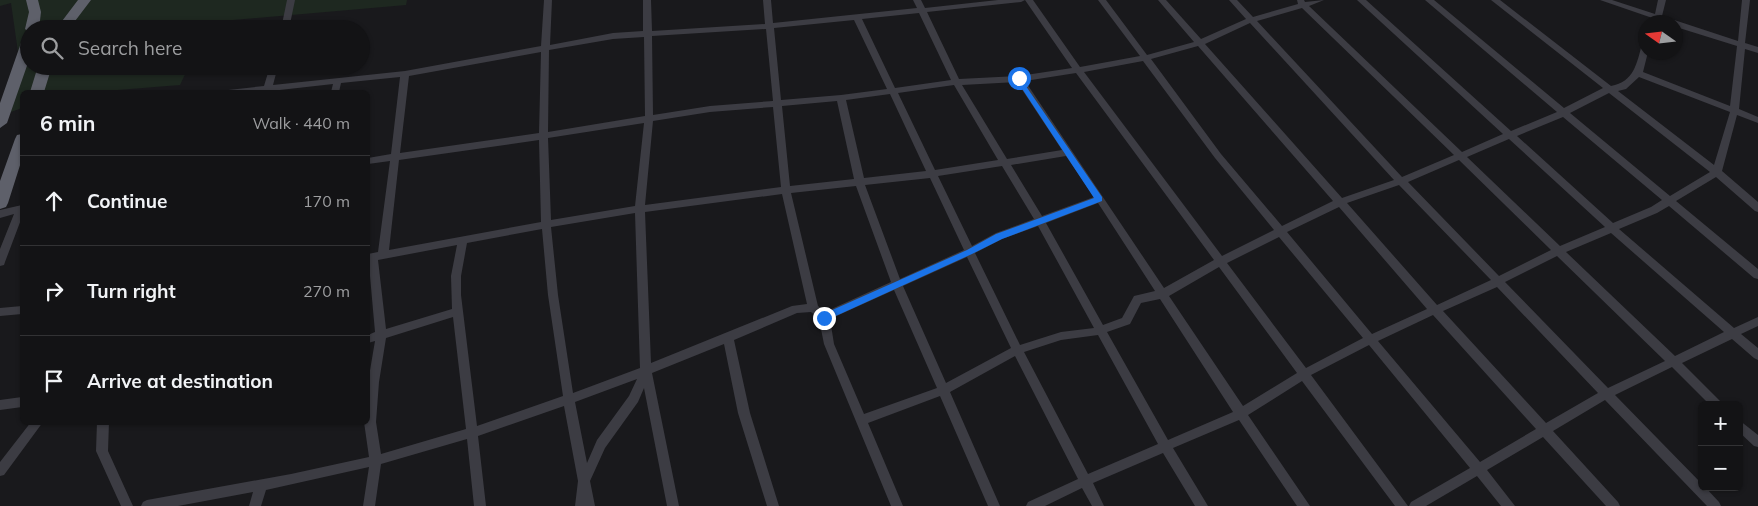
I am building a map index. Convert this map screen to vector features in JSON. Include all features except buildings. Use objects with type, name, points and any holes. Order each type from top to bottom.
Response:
[{"type":"highway","points":[[32,0],[35,12],[34,20]]},
{"type":"highway","points":[[69,20],[85,0]]},
{"type":"highway","points":[[0,123],[20,66]]},
{"type":"highway","points":[[38,90],[42,75]]},
{"type":"highway","points":[[0,202],[20,145]]},
{"type":"street","points":[[287,20],[291,0]]},
{"type":"street","points":[[548,0],[542,136],[546,225],[568,398],[589,506]]},
{"type":"street","points":[[647,0],[649,120],[640,209],[646,369],[673,506]]},
{"type":"street","points":[[767,0],[786,190],[813,308],[824,318],[829,344],[897,506]]},
{"type":"street","points":[[917,0],[956,82],[1040,221],[1166,447],[1202,506]]},
{"type":"street","points":[[271,75],[267,90],[338,80],[405,74],[493,60],[545,48],[649,33],[771,26],[1020,0]]},
{"type":"street","points":[[1030,0],[1078,70],[1402,506]]},
{"type":"street","points":[[1102,0],[1218,156],[1509,506]]},
{"type":"street","points":[[1162,0],[1434,308],[1614,506]]},
{"type":"street","points":[[1233,0],[1497,282],[1608,393],[1715,506]]},
{"type":"street","points":[[370,161],[649,120],[710,109],[841,98],[956,82],[1019,78],[1078,70],[1146,58],[1199,43],[1251,20],[1301,2],[1320,0]]},
{"type":"street","points":[[1361,0],[1612,228],[1758,355]]},
{"type":"street","points":[[1429,0],[1563,114],[1758,274]]},
{"type":"street","points":[[1495,0],[1717,172],[1758,208]]},
{"type":"street","points":[[1604,0],[1643,15]]},
{"type":"street","points":[[1656,15],[1662,0]]},
{"type":"street","points":[[1032,506],[1084,481],[1240,414],[1304,374],[1371,339],[1434,308],[1497,282],[1558,251],[1670,201],[1717,172],[1734,112],[1746,0]]},
{"type":"street","points":[[1301,2],[1714,401]]},
{"type":"street","points":[[857,17],[1017,350],[1098,506]]},
{"type":"street","points":[[1683,26],[1758,50]]},
{"type":"street","points":[[860,420],[944,390],[1017,350],[1061,336],[1101,331],[1126,321],[1138,299],[1163,294],[1221,261],[1340,202],[1401,181],[1510,134],[1563,114],[1609,89],[1622,87],[1638,73],[1642,60]]},
{"type":"street","points":[[1638,73],[1758,120]]},
{"type":"street","points":[[370,506],[376,461],[370,422],[373,382],[381,335],[374,257],[395,157],[405,74]]},
{"type":"street","points":[[1019,78],[1163,294],[1240,414],[1304,506]]},
{"type":"street","points":[[336,90],[338,80]]},
{"type":"street","points":[[841,98],[860,183],[897,284],[994,506]]},
{"type":"street","points":[[374,257],[640,209],[932,174],[1069,152]]},
{"type":"street","points":[[824,318],[969,252],[999,236],[1099,199]]},
{"type":"street","points":[[0,214],[20,209]]},
{"type":"street","points":[[0,262],[20,214]]},
{"type":"street","points":[[463,240],[456,276],[480,506]]},
{"type":"street","points":[[147,506],[376,461],[471,433],[646,369],[796,309],[813,308]]},
{"type":"street","points":[[0,312],[20,310]]},
{"type":"street","points":[[370,338],[459,311]]},
{"type":"street","points":[[1415,506],[1608,393],[1758,321]]},
{"type":"street","points":[[728,337],[744,412],[773,506]]},
{"type":"street","points":[[581,506],[584,481],[601,444],[634,399],[646,369]]},
{"type":"street","points":[[0,405],[20,402]]},
{"type":"street","points":[[0,471],[36,425]]},
{"type":"street","points":[[103,425],[102,451],[127,506]]},
{"type":"street","points":[[1743,429],[1758,442]]},
{"type":"street","points":[[255,506],[261,485]]},
{"type":"shaded area","points":[[0,0],[407,0],[406,5],[233,20],[20,20],[20,75],[185,75],[180,85],[118,90],[20,90],[20,109],[0,116],[18,52],[11,3],[0,6]]},
{"type":"route","points":[[824,318],[969,252],[999,236],[1099,199],[1019,78]]}]
